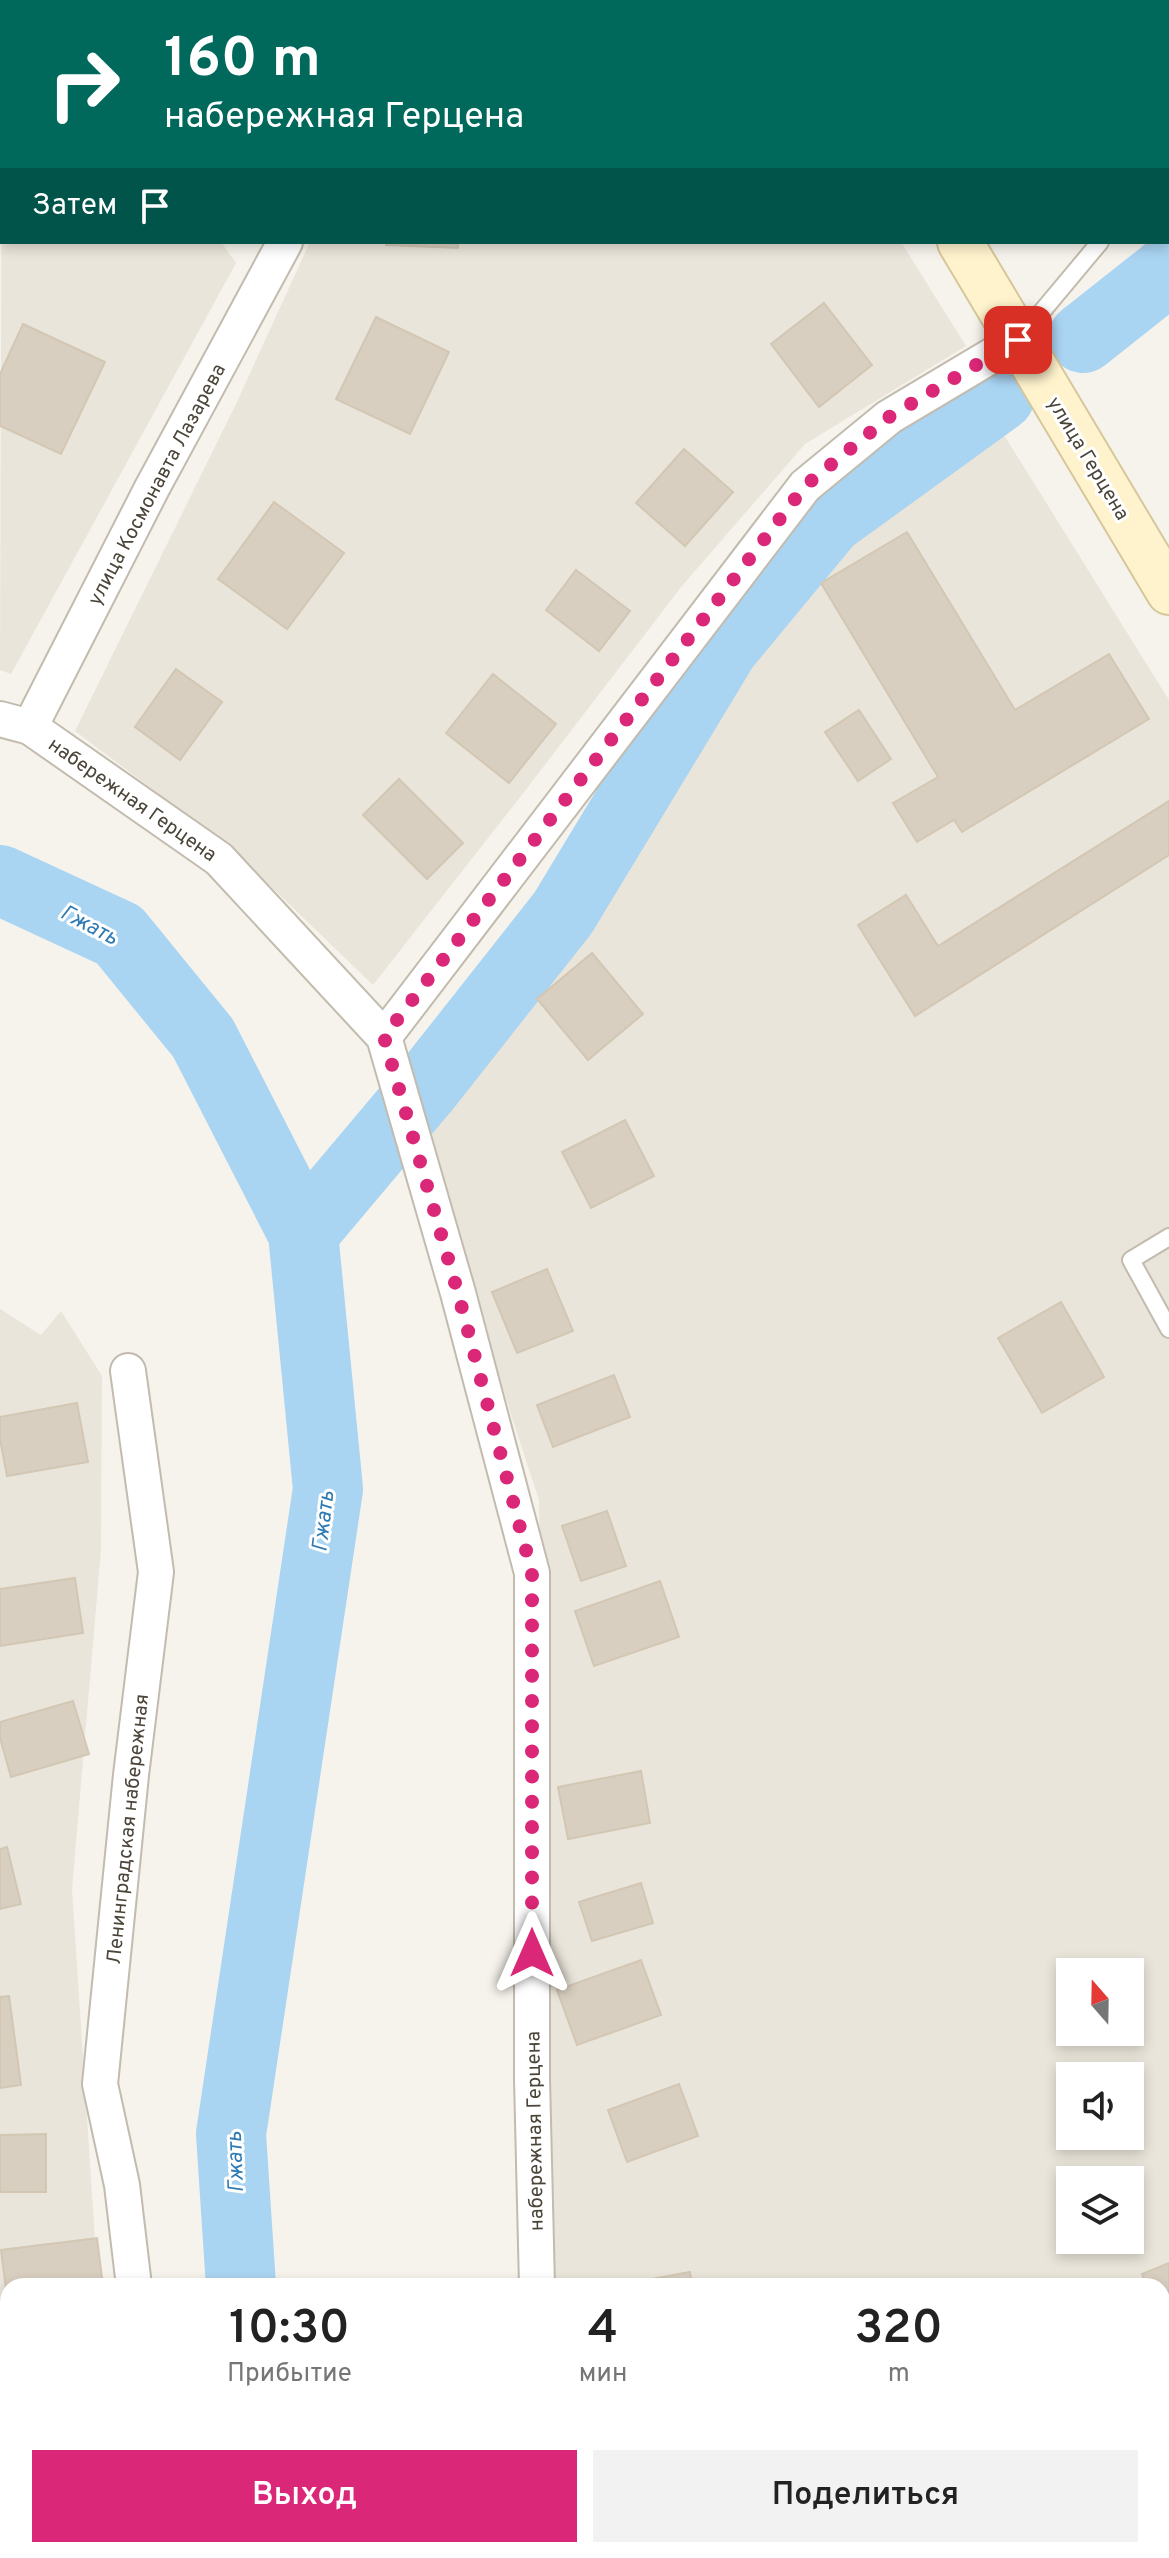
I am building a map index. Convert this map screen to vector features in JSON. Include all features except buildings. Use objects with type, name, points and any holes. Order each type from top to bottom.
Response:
[{"type":"street","name":"улица Космонавта Лазарева","points":[[15,723],[152,488],[284,244]]},
{"type":"street","name":"улица Герцена","points":[[961,244],[1169,592]]},
{"type":"street","points":[[384,1037],[805,486],[889,417],[1018,340]]},
{"type":"street","name":"набережная Герцена","points":[[15,723],[219,859],[384,1037],[458,1293],[532,1573],[532,2079],[537,2278]]},
{"type":"street","name":"Ленинградская набережная","points":[[128,1371],[156,1572],[131,1775],[100,2084],[122,2185],[133,2278]]},
{"type":"lane","points":[[1018,340],[1098,244]]},
{"type":"lane","points":[[1169,1237],[1131,1260],[1169,1329]]},
{"type":"shaded area","points":[[1,244],[222,244],[236,263],[11,674],[0,670]]},
{"type":"shaded area","points":[[309,244],[902,244],[966,346],[805,444],[682,586],[373,985],[233,850],[75,731],[236,404]]},
{"type":"shaded area","points":[[981,398],[1169,700],[1169,2278],[547,2278],[539,1500],[455,1243],[410,1061],[803,529]]},
{"type":"shaded area","points":[[0,1309],[41,1335],[61,1311],[102,1376],[101,1550],[72,1889],[97,2278],[0,2278]]},
{"type":"waterway","points":[[1083,338],[1169,270]]},
{"type":"waterway","points":[[303,1233],[425,1088],[563,913],[724,647],[829,520],[1000,396]]},
{"type":"waterway","name":"Гжать","points":[[0,880],[119,935],[203,1038],[303,1233],[328,1489],[231,2134],[240,2278]]},
{"type":"route","points":[[532,1953],[532,1573],[458,1293],[384,1037],[805,486],[889,417],[1018,340]]}]
